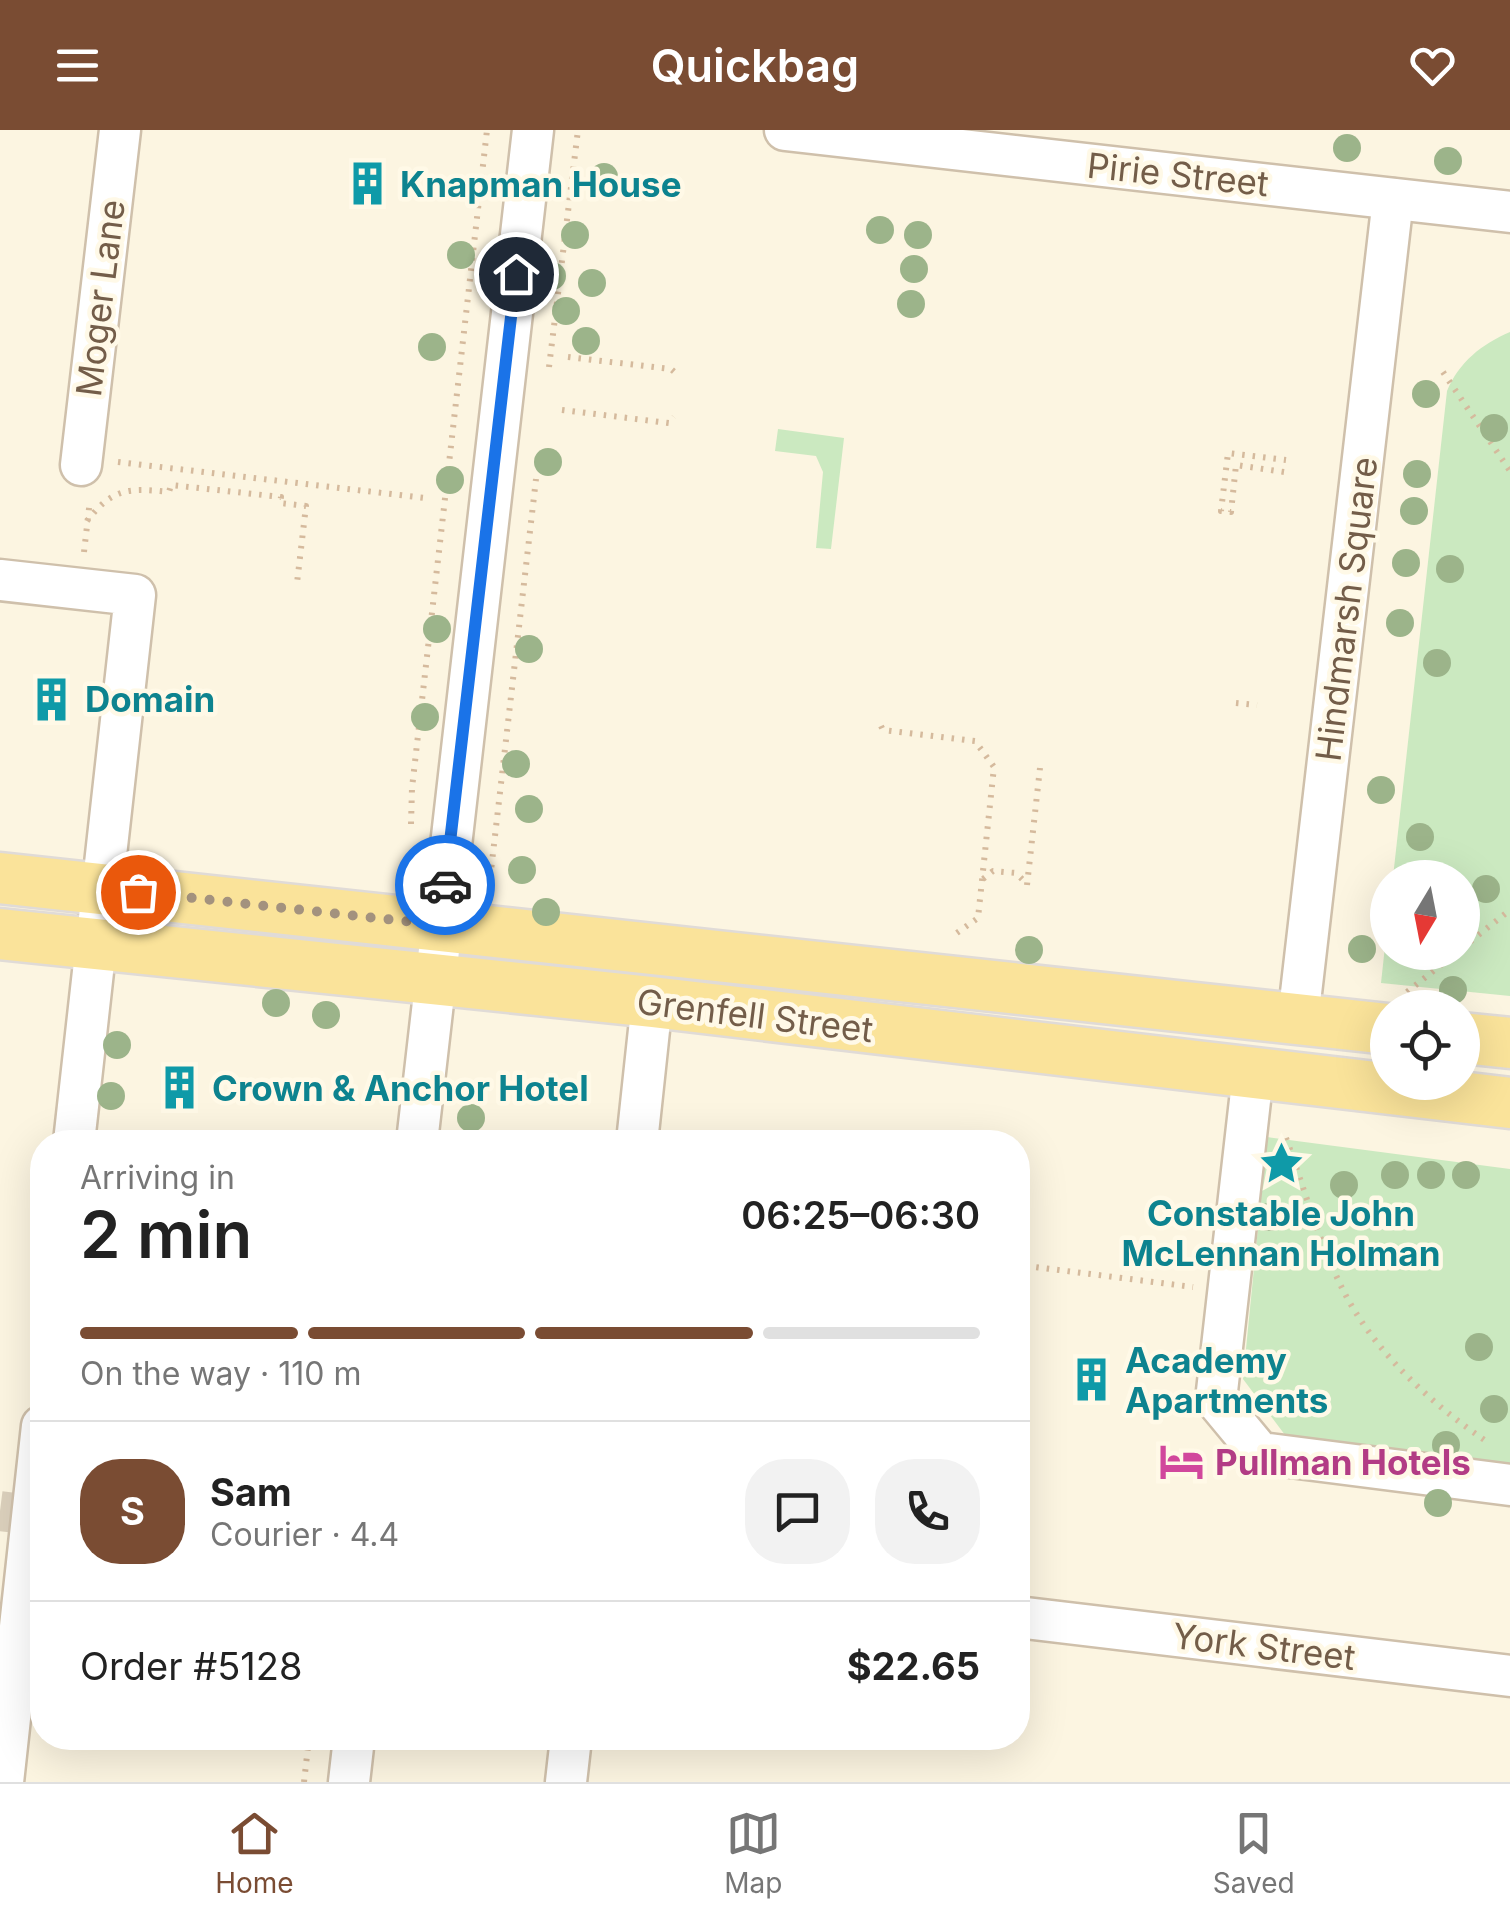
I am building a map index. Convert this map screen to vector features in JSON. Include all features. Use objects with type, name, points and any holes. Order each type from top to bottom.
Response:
[{"type":"main road","name":"Grenfell Street","points":[[0,878],[1298,1020],[1370,1015]]},
{"type":"main road","name":"Grenfell Street","points":[[0,934],[652,1002],[1510,1103]]},
{"type":"main road","points":[[1480,1040],[1510,1043]]},
{"type":"street","name":"Moger Lane","points":[[82,465],[120,130]]},
{"type":"street","points":[[419,1130],[533,130]]},
{"type":"street","name":"Pirie Street","points":[[786,130],[1510,212]]},
{"type":"street","name":"Hindmarsh Square","points":[[1298,1020],[1393,198]]},
{"type":"street","points":[[0,580],[135,596],[75,1130]]},
{"type":"street","points":[[638,1130],[652,1002]]},
{"type":"street","points":[[1252,1074],[1216,1400],[1260,1453],[1503,1466]]},
{"type":"street","points":[[3,1782],[30,1534]]},
{"type":"street","name":"York Street","points":[[1030,1618],[1510,1676]]},
{"type":"street","points":[[350,1782],[353,1750]]},
{"type":"street","points":[[566,1782],[570,1750]]},
{"type":"path","points":[[410,840],[412,788],[487,130]]},
{"type":"path","points":[[568,357],[672,368],[678,376]]},
{"type":"path","points":[[1443,372],[1510,471]]},
{"type":"path","points":[[562,410],[669,423],[674,417]]},
{"type":"path","points":[[1284,472],[1236,465],[1231,512],[1221,511],[1228,453],[1286,460]]},
{"type":"path","points":[[135,464],[425,498]]},
{"type":"path","points":[[80,589],[93,472],[82,465]]},
{"type":"path","points":[[87,521],[100,504],[128,490],[170,492],[171,485],[281,497],[280,502],[306,506],[297,582]]},
{"type":"path","points":[[1236,703],[1257,705]]},
{"type":"path","points":[[881,726],[884,730],[975,741],[994,766],[978,918],[966,927]]},
{"type":"path","points":[[982,880],[993,871],[1016,873],[1028,885],[1040,768]]},
{"type":"path","points":[[1480,934],[1510,910]]},
{"type":"path","points":[[1418,990],[1439,970]]},
{"type":"path","points":[[1282,1129],[1343,1290],[1363,1323],[1429,1396],[1503,1466]]},
{"type":"path","points":[[1030,1266],[1194,1287]]},
{"type":"path","points":[[304,1782],[308,1750]]},
{"type":"green space","points":[[1510,332],[1510,996],[1381,983],[1382,970],[1480,970],[1480,860],[1395,860],[1447,391],[1472,355]]},
{"type":"green space","points":[[778,429],[844,438],[831,549],[816,548],[823,472],[816,456],[775,451]]},
{"type":"green space","points":[[1267,1137],[1510,1169],[1510,1475],[1291,1443],[1243,1379]]},
{"type":"tunnel","points":[[0,1511],[16,1513]]},
{"type":"way so far","points":[[138,892],[440,925],[445,885]]},
{"type":"place","name":"Knapman House","points":[[367,184]]},
{"type":"place","name":"Domain","points":[[52,699]]},
{"type":"place","name":"Crown & Anchor Hotel","points":[[179,1088]]},
{"type":"place","name":"Constable John McLennan Holman","points":[[1281,1163]]},
{"type":"place","name":"Academy Apartments","points":[[1092,1380]]},
{"type":"place","name":"Pullman Hotels","points":[[1182,1462]]},
{"type":"route","points":[[445,885],[516,274]]}]
